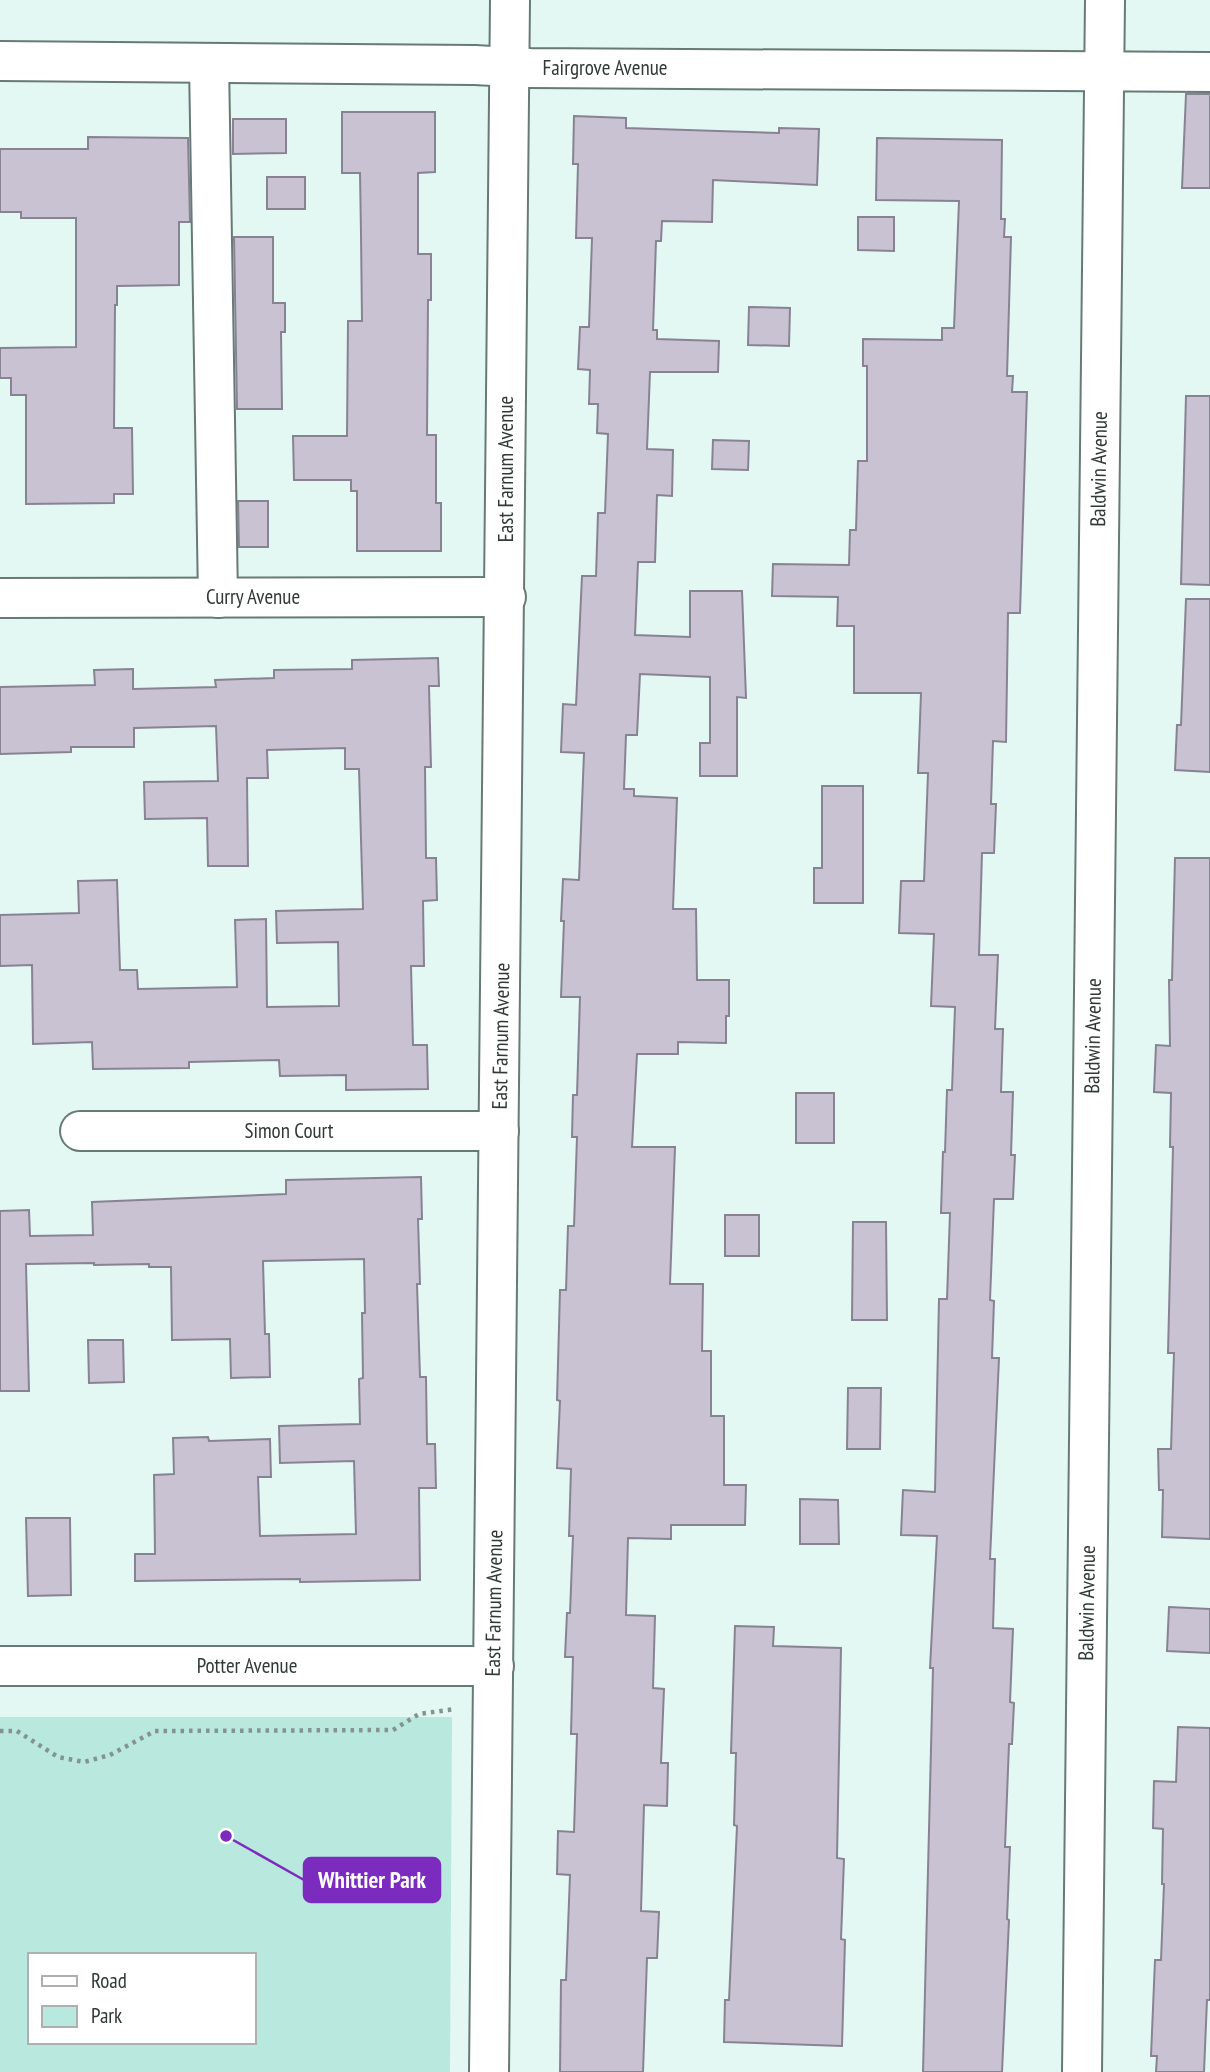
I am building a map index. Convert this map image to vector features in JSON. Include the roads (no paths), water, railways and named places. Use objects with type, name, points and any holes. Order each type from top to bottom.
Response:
[{"type":"street","name":"East Farnum Avenue","points":[[489,2072],[510,0]]},
{"type":"street","name":"Baldwin Avenue","points":[[1082,2072],[1105,0]]},
{"type":"street","name":"Fairgrove Avenue","points":[[0,61],[1210,72]]},
{"type":"street","points":[[209,62],[218,598]]},
{"type":"street","name":"Curry Avenue","points":[[0,598],[506,597]]},
{"type":"street","name":"Simon Court","points":[[80,1131],[499,1131]]},
{"type":"street","name":"Potter Avenue","points":[[0,1666],[494,1666]]},
{"type":"place","name":"Whittier Park","points":[[226,1836]]}]
